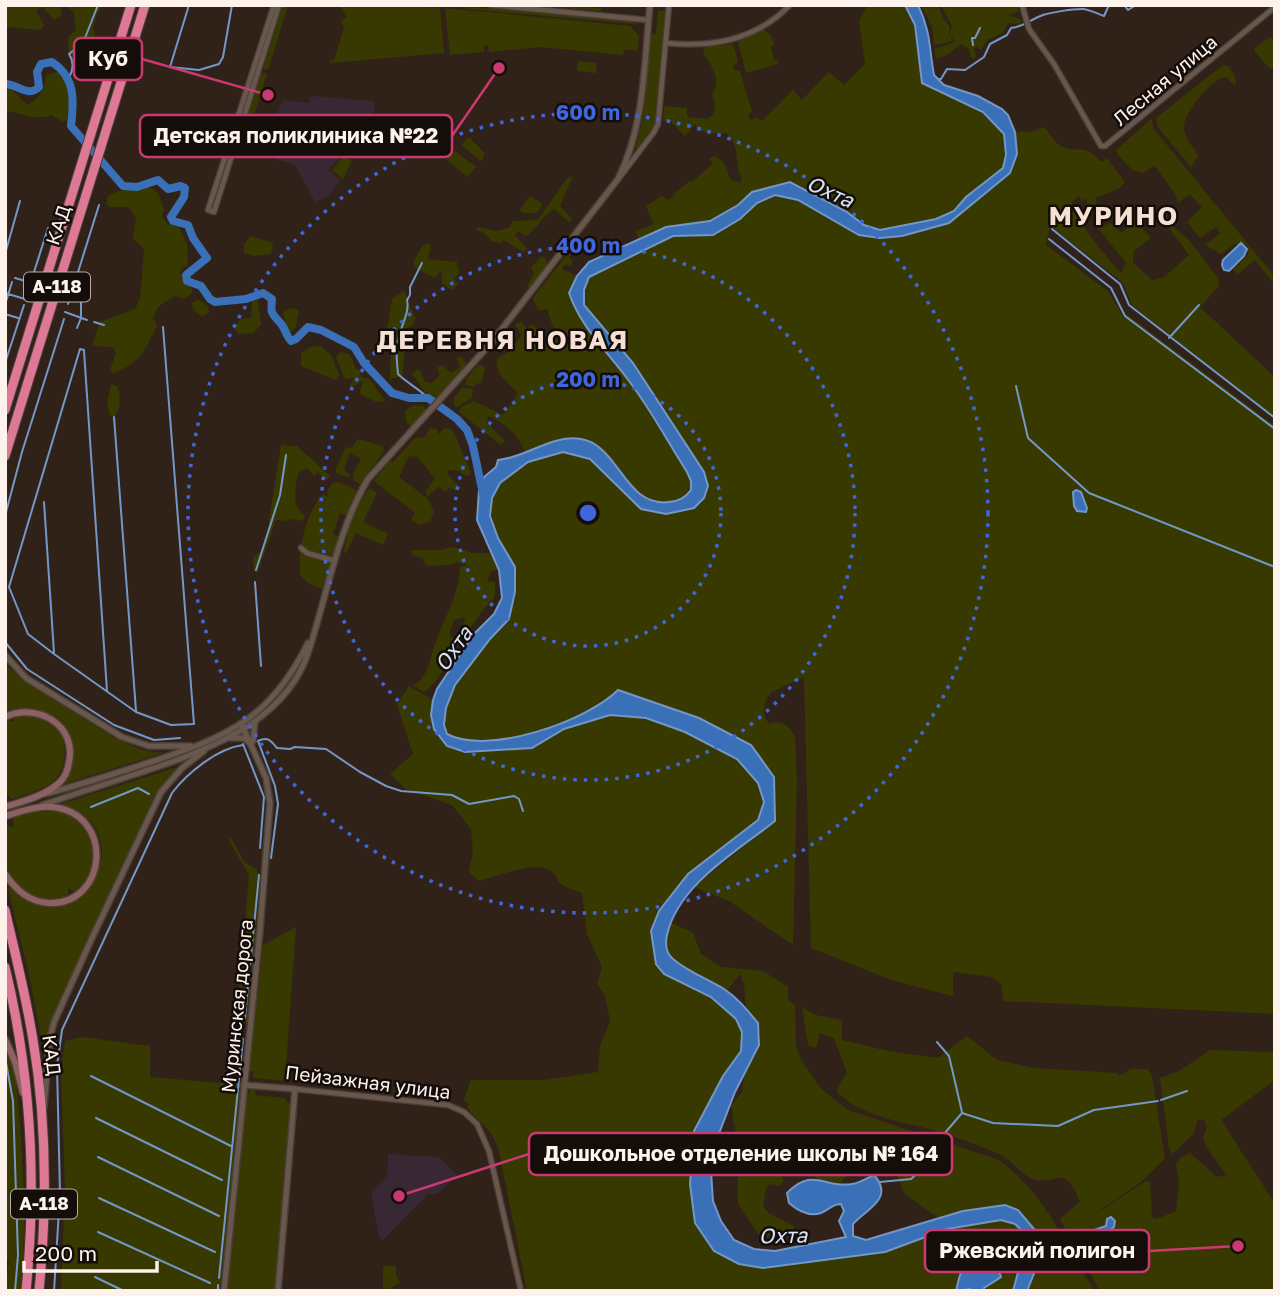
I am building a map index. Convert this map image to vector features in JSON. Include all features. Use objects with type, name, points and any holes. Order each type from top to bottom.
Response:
[{"type":"highway","name":"КАД","points":[[5,410],[131,5]]},
{"type":"highway","name":"КАД","points":[[5,456],[145,5]]},
{"type":"highway","name":"КАД","points":[[5,910],[33,1042],[42,1117],[45,1192],[39,1291]]},
{"type":"highway","name":"КАД","points":[[5,967],[20,1044],[29,1115],[33,1193],[26,1291]]},
{"type":"main road","points":[[5,717],[20,712],[40,713],[59,725],[66,734],[71,754],[67,772],[59,783],[38,796],[8,806]]},
{"type":"main road","points":[[5,874],[28,897],[45,903],[55,903],[73,897],[85,887],[92,875],[98,854],[93,835],[75,815],[55,807],[33,808],[9,815]]},
{"type":"main road","points":[[5,1039],[15,1062],[29,1115]]},
{"type":"street","points":[[274,5],[208,210],[214,212],[279,5]]},
{"type":"street","points":[[491,5],[648,20]]},
{"type":"street","points":[[618,179],[636,134],[650,5]]},
{"type":"street","points":[[38,796],[96,780],[197,746],[256,721],[291,684],[307,656],[357,500],[368,479],[498,334],[656,128],[669,5]]},
{"type":"street","points":[[666,43],[701,45],[734,40],[766,25],[790,5]]},
{"type":"street","name":"Лесная улица","points":[[1022,5],[1028,29],[1054,64],[1101,146],[1105,146],[1275,7]]},
{"type":"street","points":[[301,548],[307,553],[336,561]]},
{"type":"street","points":[[33,808],[208,748],[228,738],[277,691],[301,658],[313,634]]},
{"type":"street","points":[[5,655],[26,678],[122,737],[149,746],[197,746]]},
{"type":"street","points":[[253,747],[252,735],[256,721]]},
{"type":"street","name":"Муринская дорога","points":[[224,1291],[271,803],[266,778],[243,726]]},
{"type":"street","points":[[228,738],[244,738],[253,747]]},
{"type":"street","points":[[42,1117],[47,1094],[47,1058],[54,1022],[160,792],[182,768],[208,748]]},
{"type":"street","name":"Пейзажная улица","points":[[244,1085],[433,1102],[457,1108],[470,1117],[483,1133],[489,1151],[521,1291]]},
{"type":"street","points":[[278,1291],[295,1089]]},
{"type":"shaded area","points":[[5,5],[62,5],[61,16],[54,20],[43,7],[36,11],[44,25],[41,30],[5,29]]},
{"type":"shaded area","points":[[63,5],[103,5],[97,13],[93,27],[95,36],[88,62],[69,54],[68,37],[76,30],[74,12]]},
{"type":"shaded area","points":[[283,5],[288,5],[268,70],[263,68]]},
{"type":"shaded area","points":[[339,5],[440,8],[444,53],[331,63],[330,59],[334,60],[344,28],[341,21],[347,17]]},
{"type":"shaded area","points":[[527,5],[601,8],[601,11]]},
{"type":"shaded area","points":[[868,5],[905,5],[915,25],[922,83],[983,112],[1004,134],[1006,155],[1003,168],[966,197],[954,211],[937,219],[880,230],[864,225],[847,212],[790,182],[752,192],[738,205],[710,221],[666,227],[638,240],[636,231],[654,224],[646,206],[662,196],[668,200],[675,196],[672,195],[713,164],[709,159],[714,156],[723,163],[731,180],[740,183],[742,179],[736,151],[727,133],[709,134],[696,128],[696,123],[685,136],[669,120],[663,121],[664,106],[687,108],[687,117],[707,119],[713,115],[715,103],[712,94],[716,79],[703,54],[705,47],[733,44],[738,62],[733,66],[734,70],[740,71],[752,111],[748,117],[751,120],[756,117],[762,121],[793,90],[802,100],[829,72],[844,85],[865,64],[859,21]]},
{"type":"shaded area","points":[[920,5],[938,5],[950,27],[949,34],[953,41],[934,45],[932,26]]},
{"type":"shaded area","points":[[941,5],[1017,5],[1019,11],[1006,16],[1023,21],[1018,24],[1008,23],[1003,33],[987,40],[981,50],[974,48],[976,57],[972,59],[969,49],[961,44],[947,55],[936,59],[934,49],[955,42],[950,34],[952,26]]},
{"type":"shaded area","points":[[466,6],[635,22],[635,24],[465,9]]},
{"type":"shaded area","points":[[445,8],[630,26],[639,36],[637,51],[624,50],[623,55],[540,47],[489,52],[488,45],[484,45],[484,52],[450,55]]},
{"type":"shaded area","points":[[658,11],[666,11],[655,121],[635,151],[643,117],[651,34],[656,34]]},
{"type":"shaded area","points":[[763,29],[771,35],[774,60],[778,60],[778,64],[746,73],[738,42]]},
{"type":"shaded area","points":[[1270,37],[1275,40],[1275,67],[1270,69],[1254,51]]},
{"type":"shaded area","points":[[578,61],[597,63],[596,73],[577,71]]},
{"type":"shaded area","points":[[1223,65],[1228,66],[1235,76],[1236,86],[1225,77],[1212,84],[1198,98],[1185,122],[1186,136],[1198,155],[1191,168],[1158,127],[1156,118]]},
{"type":"shaded area","points":[[58,72],[68,94],[67,120],[63,122],[52,115],[34,117],[5,111],[5,89],[10,88],[27,105],[41,92],[47,74]]},
{"type":"shaded area","points":[[261,73],[267,74],[243,150],[238,147]]},
{"type":"shaded area","points":[[310,96],[375,101],[372,129],[369,133],[360,132],[329,170],[340,180],[329,195],[315,202],[295,165],[265,156],[282,100],[309,103]]},
{"type":"shaded area","points":[[1152,118],[1153,128],[1275,277],[1275,285],[1255,260],[1237,275],[1233,269],[1247,256],[1249,250],[1246,244],[1235,244],[1221,254],[1205,245],[1220,233],[1216,227],[1200,238],[1187,222],[1202,207],[1190,194],[1178,203],[1176,195],[1154,165],[1143,173],[1132,170],[1115,151]]},
{"type":"shaded area","points":[[1043,127],[1065,148],[1084,150],[1101,162],[1107,158],[1125,182],[1120,188],[1096,198],[1097,206],[1090,213],[1086,198],[1082,201],[1078,196],[1072,202],[1085,229],[1121,273],[1126,263],[1098,228],[1110,223],[1122,233],[1131,224],[1124,217],[1128,213],[1151,238],[1133,252],[1133,263],[1152,280],[1163,278],[1189,255],[1166,224],[1173,227],[1188,239],[1219,279],[1218,287],[1200,307],[1275,377],[1275,418],[1132,305],[1122,282],[1050,226],[1046,245],[1108,291],[1125,319],[1126,314],[1275,426],[1275,1014],[1003,1001],[1001,984],[991,977],[953,972],[953,996],[891,980],[811,948],[804,677],[772,692],[765,701],[764,716],[769,724],[784,724],[795,736],[797,781],[793,945],[729,901],[694,887],[775,821],[751,745],[699,718],[618,690],[584,713],[536,732],[487,741],[465,740],[447,734],[446,709],[451,695],[475,657],[506,623],[513,606],[515,570],[498,537],[491,509],[493,497],[505,478],[527,463],[561,452],[573,453],[595,463],[606,472],[641,509],[704,498],[589,311],[584,293],[589,277],[673,236],[713,235],[740,219],[757,203],[775,195],[798,200],[859,235],[880,238],[944,225],[1010,173],[1017,154],[1015,132],[1031,132]]},
{"type":"shaded area","points":[[469,137],[484,152],[481,161],[461,145]]},
{"type":"shaded area","points":[[455,151],[476,167],[468,177],[446,159]]},
{"type":"shaded area","points":[[344,155],[352,161],[343,179],[332,170]]},
{"type":"shaded area","points":[[573,176],[560,206],[572,219],[569,222],[554,209],[526,236],[518,231],[515,235],[527,249],[523,252],[504,240],[501,243],[491,241],[485,233],[477,230],[477,227],[497,231],[510,227],[513,221],[538,220],[567,178]]},
{"type":"shaded area","points":[[148,186],[158,193],[164,209],[162,217],[168,224],[178,226],[187,243],[188,266],[183,267],[180,273],[192,288],[192,293],[185,299],[174,296],[158,307],[153,318],[157,326],[145,350],[130,365],[113,374],[110,370],[116,353],[113,347],[92,346],[100,322],[135,309],[140,299],[144,249],[133,239],[136,218],[128,207],[109,207],[106,204],[108,196],[113,193]]},
{"type":"shaded area","points":[[530,196],[543,204],[537,213],[524,213],[520,210]]},
{"type":"shaded area","points":[[251,236],[273,243],[271,254],[254,256],[244,253],[244,244]]},
{"type":"shaded area","points":[[580,238],[582,239],[569,257],[573,261],[570,266],[565,264],[562,269],[577,276],[569,293],[588,331],[632,385],[687,472],[692,490],[679,500],[657,502],[648,499],[633,487],[607,455],[579,438],[525,452],[515,435],[500,422],[488,416],[487,423],[505,441],[501,445],[459,412],[461,407],[474,401],[503,415],[518,394],[503,378],[497,364],[497,358],[506,354],[522,335],[515,324],[521,322],[527,329],[531,324],[566,346],[552,324],[547,309],[538,311],[533,298]]},
{"type":"shaded area","points":[[428,243],[431,247],[428,259],[457,262],[459,272],[454,279],[459,284],[451,290],[442,283],[441,270],[435,278],[417,269],[413,262],[423,245]]},
{"type":"shaded area","points":[[541,256],[548,264],[529,288],[527,286],[534,274],[531,268]]},
{"type":"shaded area","points":[[404,291],[415,318],[413,325],[407,328],[402,376],[390,379],[391,341],[383,335],[388,324],[392,299]]},
{"type":"shaded area","points":[[198,299],[208,306],[209,312],[203,317],[193,310],[192,303]]},
{"type":"shaded area","points":[[258,300],[261,325],[253,333],[238,334],[234,327],[241,319],[251,318],[252,301]]},
{"type":"shaded area","points":[[295,308],[299,311],[292,332],[288,330],[283,314],[285,310]]},
{"type":"shaded area","points":[[321,346],[331,355],[339,375],[336,380],[301,366],[301,353],[310,347]]},
{"type":"shaded area","points":[[340,352],[350,354],[356,369],[360,370],[361,377],[370,379],[385,401],[377,402],[361,395],[363,381],[351,388],[349,386],[355,378],[345,379],[336,357]]},
{"type":"shaded area","points":[[457,357],[463,358],[466,364],[463,370],[434,401],[412,374],[419,369],[425,382],[432,383],[440,375],[437,368],[442,365],[451,373],[460,367]]},
{"type":"shaded area","points":[[478,365],[483,365],[485,369],[481,384],[477,383],[474,387],[465,385],[467,378]]},
{"type":"shaded area","points":[[111,384],[117,386],[120,397],[114,417],[110,415],[107,404]]},
{"type":"shaded area","points":[[462,388],[473,389],[472,398],[457,407],[454,406],[454,398]]},
{"type":"shaded area","points":[[414,405],[423,406],[426,410],[412,427],[406,422],[405,411]]},
{"type":"shaded area","points":[[430,428],[437,429],[438,435],[445,428],[452,429],[471,472],[469,476],[460,471],[449,470],[447,474],[461,488],[448,488],[446,492],[438,487],[428,496],[425,492],[435,479],[418,457],[409,456],[399,477],[428,499],[434,511],[430,522],[419,525],[411,520],[415,513],[374,481],[389,461],[393,462],[416,437],[424,438]]},
{"type":"shaded area","points":[[357,439],[383,446],[384,451],[360,484],[353,480],[353,474],[361,459],[350,453],[344,470],[349,474],[349,478],[336,473],[346,447],[352,448]]},
{"type":"shaded area","points":[[281,445],[297,446],[330,476],[327,480],[317,472],[314,476],[307,468],[298,473],[296,502],[305,515],[303,521],[276,520],[257,574],[253,558],[265,547]]},
{"type":"shaded area","points":[[339,482],[357,490],[346,516],[340,513],[333,534],[340,537],[322,589],[308,583],[300,575],[300,554],[307,522],[317,502],[323,494],[329,498],[327,491],[333,483]]},
{"type":"shaded area","points":[[370,488],[377,493],[363,522],[388,534],[383,545],[356,533],[344,553],[353,519]]},
{"type":"shaded area","points":[[453,547],[472,553],[492,553],[499,570],[491,571],[487,581],[495,582],[495,597],[484,608],[455,651],[447,651],[439,663],[444,669],[425,692],[413,686],[428,668],[454,597],[460,567],[468,565],[457,562],[426,566],[422,558],[412,555],[411,550],[441,550]],"holes":[[[466,617],[454,640],[449,634],[454,620]]]},
{"type":"shaded area","points":[[5,664],[24,681],[113,737],[142,750],[163,753],[60,785],[71,758],[70,738],[58,720],[38,711],[26,709],[5,713]]},
{"type":"shaded area","points":[[409,686],[433,700],[431,715],[434,729],[464,752],[532,748],[564,729],[612,714],[646,718],[685,732],[737,759],[758,783],[764,802],[758,820],[709,857],[659,911],[664,974],[711,997],[736,1019],[742,1032],[741,1051],[723,1076],[694,1131],[714,1251],[885,1252],[947,1229],[1001,1220],[1015,1224],[1021,1230],[1023,1254],[1013,1291],[984,1291],[984,1288],[1000,1277],[999,1271],[1005,1252],[1001,1250],[970,1259],[962,1271],[956,1291],[527,1291],[498,1147],[491,1133],[467,1108],[469,1104],[464,1100],[471,1080],[544,1080],[598,1072],[600,1046],[610,1021],[605,995],[597,984],[602,967],[587,934],[582,893],[560,883],[553,872],[536,867],[479,881],[469,872],[473,851],[471,829],[452,805],[406,789],[390,774],[413,754],[397,705]]},
{"type":"shaded area","points":[[15,716],[39,718],[54,725],[63,738],[64,761],[62,769],[52,782],[11,799],[5,791],[5,720],[13,722]]},
{"type":"shaded area","points":[[179,768],[161,788],[149,810],[65,992],[51,1024],[44,1053],[8,888],[11,887],[33,904],[56,907],[76,898],[92,882],[101,861],[100,839],[88,819],[61,804]]},
{"type":"shaded area","points":[[58,811],[81,821],[89,832],[94,851],[91,869],[87,878],[74,892],[68,888],[68,896],[49,898],[31,895],[16,885],[6,869],[5,824],[14,828],[13,818],[32,812]]},
{"type":"shaded area","points":[[231,838],[245,863],[255,868],[260,875],[253,963],[246,970],[235,968],[236,964],[242,964],[249,875],[229,840]]},
{"type":"shaded area","points":[[670,922],[693,933],[701,954],[721,967],[763,971],[788,987],[788,1000],[795,1005],[796,1047],[801,1060],[821,1089],[848,1110],[999,1160],[1015,1173],[1053,1220],[1094,1291],[1027,1291],[1034,1272],[1033,1258],[1025,1222],[1022,1215],[1012,1208],[992,1206],[938,1218],[904,1193],[897,1175],[866,1165],[841,1183],[819,1180],[799,1165],[789,1163],[778,1155],[774,1157],[784,1181],[780,1186],[769,1184],[763,1207],[770,1214],[794,1226],[795,1234],[781,1240],[759,1235],[738,1204],[741,1153],[732,1105],[743,1091],[746,1071],[759,1046],[760,1032],[746,1006],[740,974],[727,991],[670,956],[666,947]]},
{"type":"shaded area","points":[[296,927],[285,1081],[253,1078],[253,1071],[249,1068],[263,945]]},
{"type":"shaded area","points":[[240,977],[246,977],[251,982],[247,1021],[240,1025],[236,1019]]},
{"type":"shaded area","points":[[802,1007],[816,1015],[842,1020],[842,1040],[888,1051],[938,1058],[967,1036],[997,1060],[1034,1068],[1117,1073],[1119,1076],[1131,1069],[1148,1069],[1152,1076],[1165,1159],[1141,1182],[1077,1226],[1146,1181],[1150,1182],[1152,1217],[1157,1219],[1176,1211],[1179,1184],[1176,1164],[1181,1157],[1190,1153],[1217,1177],[1226,1175],[1207,1148],[1203,1137],[1207,1129],[1205,1121],[1198,1119],[1194,1133],[1172,1154],[1160,1078],[1179,1071],[1210,1050],[1275,1052],[1275,1080],[1221,1120],[1275,1204],[1275,1291],[1100,1291],[1060,1219],[1080,1202],[1069,1182],[1063,1178],[1030,1178],[1005,1157],[992,1151],[944,1134],[878,1116],[846,1100],[837,1092],[847,1073],[834,1038],[820,1033],[816,1048],[808,1045]]},
{"type":"shaded area","points":[[82,1037],[150,1046],[150,1077],[232,1084],[243,1080],[220,1291],[61,1291],[65,1188],[61,1072],[65,1041]]},
{"type":"shaded area","points":[[5,1045],[16,1084],[21,1145],[24,1228],[21,1291],[5,1291],[9,1260],[5,1260]]},
{"type":"shaded area","points":[[255,1089],[255,1095],[284,1098],[291,1103],[275,1291],[228,1291],[246,1098],[250,1091]]},
{"type":"shaded area","points":[[388,1154],[439,1157],[457,1175],[437,1194],[428,1194],[383,1240],[379,1238],[371,1192],[387,1176]]},
{"type":"shaded area","points":[[383,1266],[396,1266],[396,1276],[400,1282],[387,1291],[383,1291]]},
{"type":"water","points":[[905,5],[918,5],[927,32],[934,75],[944,85],[978,96],[1008,115],[1015,132],[1017,154],[1010,173],[949,223],[902,236],[880,238],[859,235],[798,200],[775,195],[757,203],[740,219],[713,235],[673,236],[589,277],[584,290],[584,305],[633,363],[704,472],[708,486],[704,498],[694,508],[666,514],[641,509],[590,459],[563,452],[528,462],[500,483],[492,498],[490,516],[498,538],[515,567],[515,592],[509,619],[455,685],[446,708],[444,725],[447,734],[465,740],[511,738],[536,732],[584,713],[618,690],[699,718],[751,745],[774,777],[775,821],[727,857],[696,885],[673,917],[666,942],[667,951],[673,959],[729,993],[758,1023],[759,1045],[735,1092],[710,1157],[713,1201],[721,1221],[734,1240],[754,1249],[775,1251],[846,1237],[839,1221],[844,1211],[841,1204],[821,1213],[808,1213],[789,1203],[787,1193],[804,1181],[819,1180],[843,1185],[861,1182],[874,1175],[880,1183],[880,1197],[853,1224],[853,1236],[866,1240],[963,1211],[1005,1205],[1018,1210],[1034,1229],[1038,1250],[1035,1271],[1027,1291],[1013,1291],[1023,1254],[1021,1230],[1015,1224],[1001,1220],[947,1229],[885,1252],[763,1268],[739,1264],[714,1251],[695,1223],[690,1184],[694,1131],[723,1076],[741,1051],[742,1032],[736,1019],[711,997],[664,974],[656,964],[651,931],[659,911],[688,874],[758,820],[764,802],[758,783],[737,759],[685,732],[646,718],[610,715],[564,729],[532,748],[465,752],[447,746],[434,729],[431,715],[437,689],[474,634],[494,614],[502,598],[499,570],[477,520],[479,490],[484,477],[496,467],[498,460],[560,440],[581,439],[605,452],[642,496],[654,501],[669,502],[684,497],[691,490],[687,472],[652,415],[574,306],[569,293],[577,276],[589,262],[666,227],[710,221],[738,205],[752,192],[790,182],[847,212],[864,225],[880,230],[936,219],[954,211],[966,197],[1003,168],[1006,155],[1004,134],[983,112],[922,83],[915,25]]},
{"type":"water","points":[[1241,243],[1247,249],[1244,256],[1229,271],[1224,270],[1223,260]]},
{"type":"water","points":[[1073,492],[1081,492],[1086,512],[1077,511],[1074,506]]},
{"type":"water","points":[[1111,1217],[1115,1221],[1114,1227],[1104,1234],[1101,1241],[1097,1241],[1092,1236],[1094,1230],[1106,1226],[1107,1219]]},
{"type":"water","points":[[999,1250],[1006,1252],[999,1271],[1001,1277],[984,1288],[984,1291],[956,1291],[958,1280],[968,1260]]},
{"type":"waterway","points":[[69,77],[73,65],[69,54],[83,43],[98,5]]},
{"type":"waterway","points":[[189,5],[170,67],[199,70],[219,64],[223,57],[232,5]]},
{"type":"waterway","points":[[938,79],[941,79],[947,69],[965,70],[984,57],[990,44],[1007,35],[1011,28],[1043,15],[1068,10],[1085,9],[1104,16],[1109,5]]},
{"type":"waterway","points":[[1124,5],[1128,10],[1136,5]]},
{"type":"waterway","points":[[973,45],[972,38],[975,38],[980,28]]},
{"type":"waterway","points":[[5,84],[27,91],[35,90],[39,87],[37,72],[41,64],[52,62],[60,68],[72,91],[71,126],[123,186],[137,187],[158,180],[168,189],[181,186],[185,188],[184,197],[171,217],[173,221],[188,225],[193,238],[207,258],[186,275],[187,281],[201,286],[215,302],[246,299],[263,293],[272,299],[273,314],[291,341],[308,327],[321,330],[354,347],[364,363],[392,393],[409,398],[428,398],[457,419],[467,430],[483,494]]},
{"type":"waterway","points":[[5,254],[20,201]]},
{"type":"waterway","points":[[68,304],[99,205]]},
{"type":"waterway","points":[[28,291],[48,228]]},
{"type":"waterway","points":[[1052,229],[1120,284],[1129,305],[1275,418]]},
{"type":"waterway","points":[[1049,239],[1111,288],[1125,316],[1275,429]]},
{"type":"waterway","points":[[422,263],[410,287],[396,356],[398,374],[428,398]]},
{"type":"waterway","points":[[15,278],[29,282]]},
{"type":"waterway","points":[[5,305],[12,282]]},
{"type":"waterway","points":[[5,293],[28,300]]},
{"type":"waterway","points":[[77,328],[81,318],[81,299]]},
{"type":"waterway","points":[[5,363],[24,305]]},
{"type":"waterway","points":[[1169,338],[1199,305]]},
{"type":"waterway","points":[[65,312],[87,320]]},
{"type":"waterway","points":[[5,314],[18,318]]},
{"type":"waterway","points":[[5,516],[64,319]]},
{"type":"waterway","points":[[94,322],[104,325]]},
{"type":"waterway","points":[[84,350],[80,349],[9,587],[28,634],[54,654],[136,712],[171,725],[194,724],[163,327]]},
{"type":"waterway","points":[[84,351],[107,691]]},
{"type":"waterway","points":[[1016,386],[1028,438],[1089,493],[1275,567]]},
{"type":"waterway","points":[[114,417],[136,711]]},
{"type":"waterway","points":[[256,570],[280,495],[286,455]]},
{"type":"waterway","points":[[44,502],[54,653]]},
{"type":"waterway","points":[[5,546],[5,559]]},
{"type":"waterway","points":[[255,582],[261,666]]},
{"type":"waterway","points":[[5,642],[27,669],[114,725],[154,740],[180,738]]},
{"type":"waterway","points":[[271,858],[278,804],[275,786],[258,741],[264,739],[271,741],[277,748],[326,749],[360,772],[401,791],[452,795],[469,804],[514,796],[519,799],[523,811]]},
{"type":"waterway","points":[[243,744],[264,797],[260,848]]},
{"type":"waterway","points":[[54,1291],[60,1194],[57,1066],[62,1030],[172,793],[186,777],[214,756],[243,745]]},
{"type":"waterway","points":[[91,807],[138,788],[149,794]]},
{"type":"waterway","points":[[250,966],[259,875]]},
{"type":"waterway","points":[[245,1018],[248,984]]},
{"type":"waterway","points":[[219,1278],[243,1039]]},
{"type":"waterway","points":[[937,1042],[949,1056],[962,1112]]},
{"type":"waterway","points":[[5,1057],[13,1101],[18,1255],[15,1291]]},
{"type":"waterway","points":[[91,1076],[231,1146]]},
{"type":"waterway","points":[[1161,1100],[1187,1091]]},
{"type":"waterway","points":[[944,1134],[962,1113],[993,1123],[1058,1126],[1094,1110],[1158,1101]]},
{"type":"waterway","points":[[96,1118],[222,1180]]},
{"type":"waterway","points":[[880,1182],[911,1179],[941,1151],[943,1141]]},
{"type":"waterway","points":[[98,1157],[219,1216]]},
{"type":"waterway","points":[[99,1198],[215,1252]]},
{"type":"waterway","points":[[98,1232],[210,1283]]},
{"type":"waterway","points":[[95,1277],[124,1291]]},
{"type":"waterway","points":[[218,1285],[218,1291]]},
{"type":"place","name":"Детская поликлиника №22","points":[[499,68]]},
{"type":"place","name":"Куб","points":[[268,95]]},
{"type":"place","name":"Дошкольное отделение школы № 164","points":[[399,1196]]},
{"type":"place","name":"Ржевский полигон","points":[[1238,1246]]},
{"type":"district","name":"МУРИНО","points":[[1114,216]]},
{"type":"district","name":"ДЕРЕВНЯ НОВАЯ","points":[[503,340]]},
{"type":"water label","name":"Охта","points":[[830,192]]},
{"type":"water label","name":"Охта","points":[[454,649]]},
{"type":"water label","name":"Охта","points":[[783,1236]]}]
